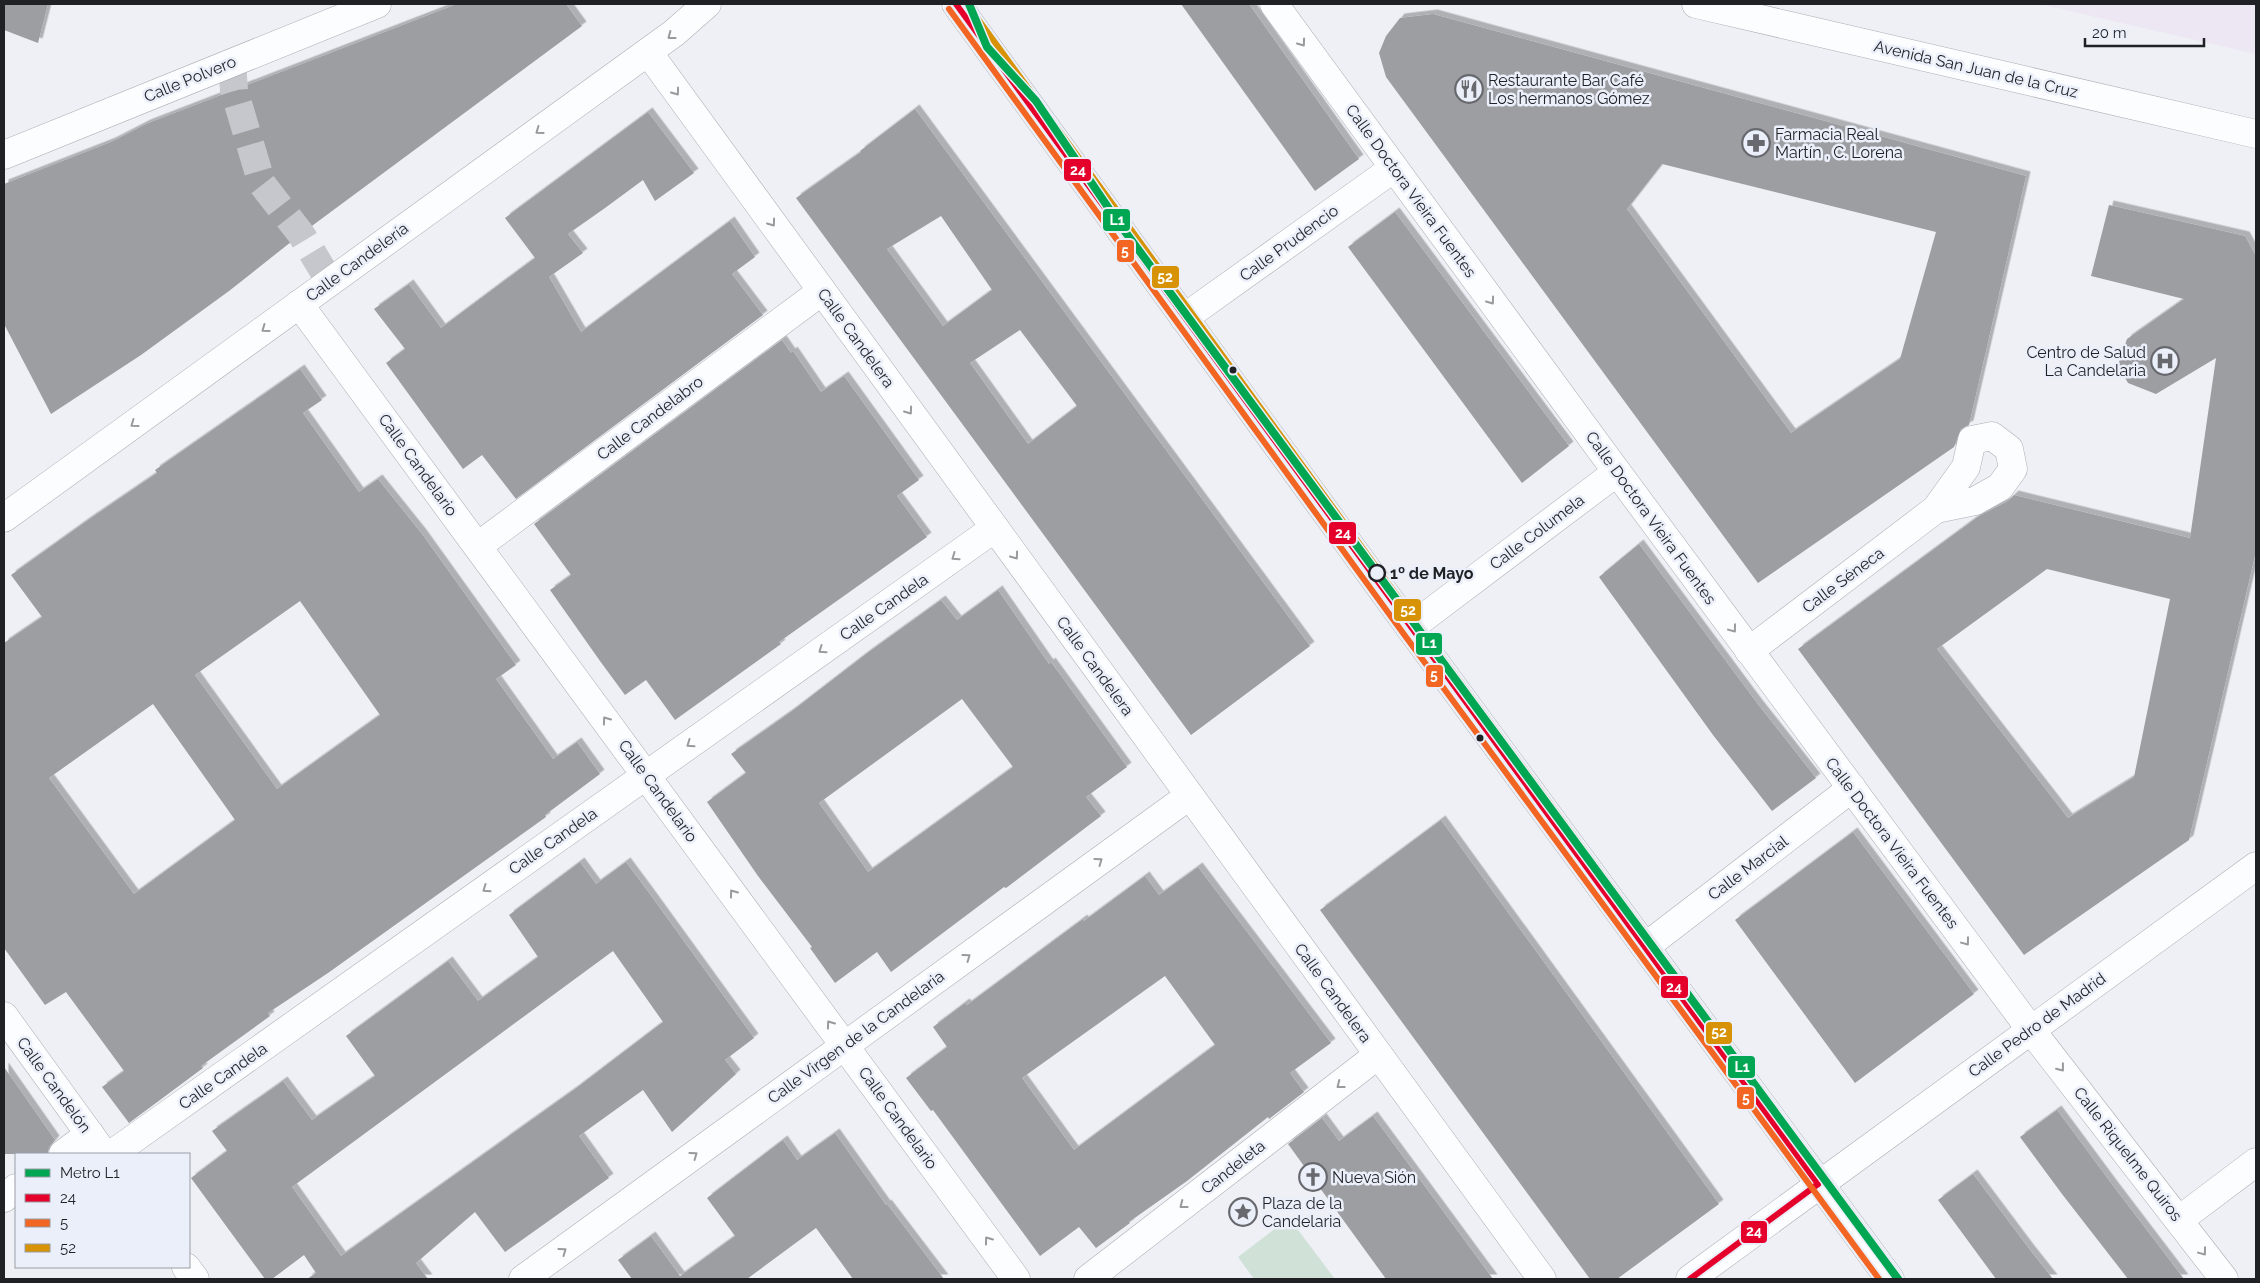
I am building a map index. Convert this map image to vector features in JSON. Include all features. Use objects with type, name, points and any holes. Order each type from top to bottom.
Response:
[{"type":"street","name":"Calle Polvero","points":[[4,155],[376,4]]},
{"type":"street","name":"Calle Candelería","points":[[4,518],[648,52],[708,4]]},
{"type":"street","points":[[956,4],[1410,628],[1818,1184],[1890,1279]]},
{"type":"street","name":"Calle Doctora Vieira Fuentes","points":[[1274,4],[1749,651],[2031,1030]]},
{"type":"street","name":"Avenida San Juan de la Cruz","points":[[1696,4],[2256,134]]},
{"type":"street","name":"Calle Candelera","points":[[648,52],[1542,1279]]},
{"type":"street","name":"Calle Prudencio","points":[[1184,318],[1394,168]]},
{"type":"street","name":"Calle Candelabro","points":[[478,546],[822,291]]},
{"type":"street","name":"Calle Candelario","points":[[299,304],[1016,1279]]},
{"type":"street","name":"Calle Columela","points":[[1410,628],[1617,472]]},
{"type":"street","name":"Calle Séneca","points":[[1749,651],[1936,509]]},
{"type":"street","name":"Calle Candela","points":[[113,1153],[995,528]]},
{"type":"street","name":"Calle Marcial","points":[[1645,947],[1852,788]]},
{"type":"street","name":"Calle Virgen de la Candelaria","points":[[523,1279],[1189,796]]},
{"type":"street","name":"Calle Pedro de Madrid","points":[[1690,1279],[2256,864]]},
{"type":"street","name":"Calle Candelón","points":[[4,1016],[97,1144]]},
{"type":"street","name":"Calle Riquelme Quiros","points":[[2031,1030],[2224,1279]]},
{"type":"street","name":"Candeleta","points":[[1088,1279],[1378,1055]]},
{"type":"street","points":[[66,1153],[97,1144]]},
{"type":"street","points":[[2179,1220],[2256,1162]]},
{"type":"street","points":[[4,1198],[15,1189]]},
{"type":"street","points":[[187,1268],[195,1279]]},
{"type":"shaded area","points":[[2039,4],[2256,4],[2256,54]]},
{"type":"shaded area","points":[[1289,1218],[1335,1279],[1254,1279],[1238,1257]]},
{"type":"building","points":[[4,4],[48,4],[38,43],[4,30]]},
{"type":"building","points":[[457,4],[566,4],[582,26],[301,234],[229,291],[141,355],[51,414],[4,324],[4,184],[111,142],[146,124]]},
{"type":"building","points":[[1181,4],[1249,4],[1359,159],[1315,191]]},
{"type":"building","points":[[1433,14],[2026,176],[1969,425],[1961,429],[1954,447],[1758,583],[1386,77],[1379,53],[1386,36],[1400,18]],"holes":[[[1662,164],[1936,232],[1900,359],[1791,433],[1627,209]]]},
{"type":"building","points":[[915,109],[1310,646],[1191,735],[796,198]],"holes":[[[941,216],[992,290],[943,326],[887,249]],[[1020,330],[1077,406],[1028,444],[970,363]]]},
{"type":"building","points":[[648,112],[694,173],[655,201],[643,180],[568,234],[583,253],[549,277],[581,332],[730,221],[755,257],[732,274],[763,315],[516,499],[482,455],[463,469],[386,363],[405,349],[374,309],[409,284],[441,328],[535,258],[505,218]]},
{"type":"building","points":[[2109,205],[2245,236],[2256,256],[2256,551],[2189,840],[2024,955],[1798,649],[1979,516],[2008,501],[2014,495],[2190,538],[2216,358],[2156,394],[2128,383],[2118,365],[2127,339],[2184,299],[2091,276]],"holes":[[[2047,569],[2170,599],[2134,777],[2068,818],[1937,649]]]},
{"type":"building","points":[[1395,212],[1569,446],[1522,483],[1348,247]]},
{"type":"building","points":[[782,340],[791,353],[793,351],[821,392],[844,376],[919,480],[897,496],[927,537],[779,642],[781,644],[675,720],[646,680],[625,695],[600,661],[550,590],[571,575],[534,524]]},
{"type":"building","points":[[300,369],[322,400],[303,413],[359,492],[378,479],[422,534],[516,665],[496,679],[553,759],[577,742],[600,774],[545,815],[546,817],[328,973],[268,1013],[270,1016],[201,1066],[203,1068],[129,1123],[102,1087],[124,1071],[66,992],[45,1005],[4,948],[4,643],[42,617],[11,575],[157,473],[155,470]],"holes":[[[300,601],[380,715],[277,789],[195,675]],[[153,704],[235,820],[134,894],[49,778]]]},
{"type":"building","points":[[1639,544],[1757,703],[1816,778],[1772,811],[1713,735],[1599,577]]},
{"type":"building","points":[[998,590],[1049,664],[1051,662],[1127,767],[1086,797],[1101,816],[1006,888],[1004,887],[891,972],[877,952],[835,983],[810,948],[812,947],[758,876],[707,802],[746,773],[731,754],[792,711],[866,654],[941,600],[957,620]],"holes":[[[962,699],[1013,767],[868,872],[819,803]]]},
{"type":"building","points":[[1441,820],[1719,1204],[1617,1279],[1590,1279],[1320,910]]},
{"type":"building","points":[[1853,832],[1974,994],[1855,1083],[1735,920]]},
{"type":"building","points":[[580,862],[596,884],[626,862],[754,1038],[725,1060],[736,1074],[672,1132],[643,1090],[579,1136],[609,1178],[505,1252],[475,1212],[416,1263],[428,1279],[307,1279],[316,1273],[304,1255],[272,1279],[265,1279],[191,1178],[227,1151],[212,1131],[283,1081],[312,1120],[375,1076],[346,1036],[448,961],[478,1001],[538,957],[509,915]],"holes":[[[613,951],[663,1022],[575,1089],[341,1256],[292,1187]]]},
{"type":"building","points":[[1198,867],[1331,1043],[1290,1073],[1304,1092],[1269,1119],[1268,1117],[1187,1181],[1096,1248],[1079,1227],[1040,1256],[933,1110],[931,1111],[906,1078],[947,1047],[933,1027],[965,1003],[967,1005],[1083,919],[1084,921],[1145,876],[1159,895]],"holes":[[[1165,976],[1215,1045],[1074,1150],[1022,1078]]]},
{"type":"building","points":[[4,1067],[55,1140],[49,1147],[48,1153],[4,1154]]},
{"type":"building","points":[[2057,1110],[2184,1279],[2128,1279],[2062,1194],[2020,1137]]},
{"type":"building","points":[[1373,1116],[1493,1279],[1386,1279],[1288,1144],[1322,1118],[1339,1141]]},
{"type":"building","points":[[835,1133],[886,1205],[944,1279],[853,1279],[816,1228],[747,1279],[632,1279],[618,1260],[651,1236],[680,1276],[735,1236],[707,1198],[783,1140],[797,1160]]},
{"type":"building","points":[[1973,1174],[2053,1279],[1996,1279],[1938,1200]]},
{"type":"tunnel","points":[[232,63],[234,90],[262,184],[301,234],[330,282]]},
{"type":"metro line","name":"L1","points":[[969,4],[987,47],[1036,101],[1118,222],[1898,1279]]},
{"type":"transit line","name":"24","points":[[956,4],[1818,1184]]},
{"type":"transit line","name":"52","points":[[967,4],[1417,623],[1897,1274]]},
{"type":"transit line","name":"5","points":[[949,9],[1403,633],[1879,1279]]},
{"type":"transit line","name":"24","points":[[1690,1279],[1818,1184]]},
{"type":"place","name":"Restaurante Bar Café Los hermanos Gómez","points":[[1469,89]]},
{"type":"place","name":"Farmacia Real Martín , C. Lorena","points":[[1756,143]]},
{"type":"place","name":"Centro de Salud La Candelaria","points":[[2165,361]]},
{"type":"place","name":"1º de Mayo","points":[[1377,573]]},
{"type":"place","name":"Nueva Sión","points":[[1313,1177]]},
{"type":"place","name":"Plaza de la Candelaria","points":[[1243,1212]]}]
